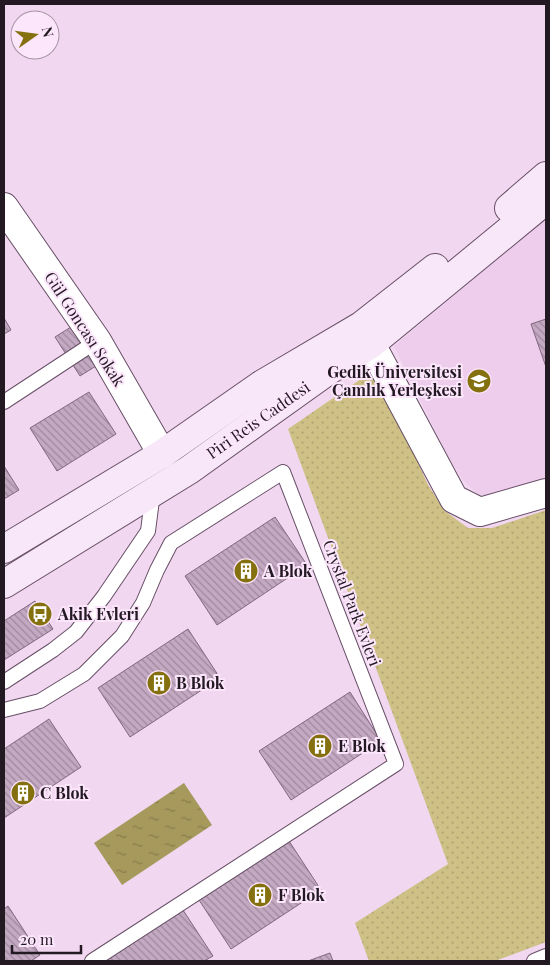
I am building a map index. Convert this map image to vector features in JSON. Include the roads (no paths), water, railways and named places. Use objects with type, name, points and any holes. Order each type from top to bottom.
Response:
[{"type":"street","name":"Piri Reis Caddesi","points":[[4,550],[162,454],[261,386],[361,326],[476,236],[546,176]]},
{"type":"street","name":"Piri Reis Caddesi","points":[[4,584],[189,470],[326,372],[371,344],[546,200]]},
{"type":"street","name":"Gül Goncası Sokak","points":[[4,207],[97,341],[162,454]]},
{"type":"street","points":[[371,344],[454,499],[480,512],[546,493]]},
{"type":"lane","points":[[4,402],[97,341]]},
{"type":"lane","name":"Crystal Park Evleri","points":[[4,710],[40,701],[84,674],[122,636],[138,612],[171,543],[283,472],[396,764],[92,961]]},
{"type":"lane","points":[[4,682],[53,650],[76,632],[104,596],[148,531],[154,492]]},
{"type":"lane","points":[[534,961],[546,956]]},
{"type":"water","points":[[184,783],[212,825],[122,885],[94,843]]},
{"type":"place","name":"Gedik Üniversitesi Çamlık Yerleşkesi","points":[[479,381]]},
{"type":"place","name":"A Blok","points":[[246,571]]},
{"type":"place","name":"Akik Evleri","points":[[40,614]]},
{"type":"place","name":"B Blok","points":[[159,683]]},
{"type":"place","name":"E Blok","points":[[320,746]]},
{"type":"place","name":"C Blok","points":[[23,793]]},
{"type":"place","name":"F Blok","points":[[260,895]]}]
